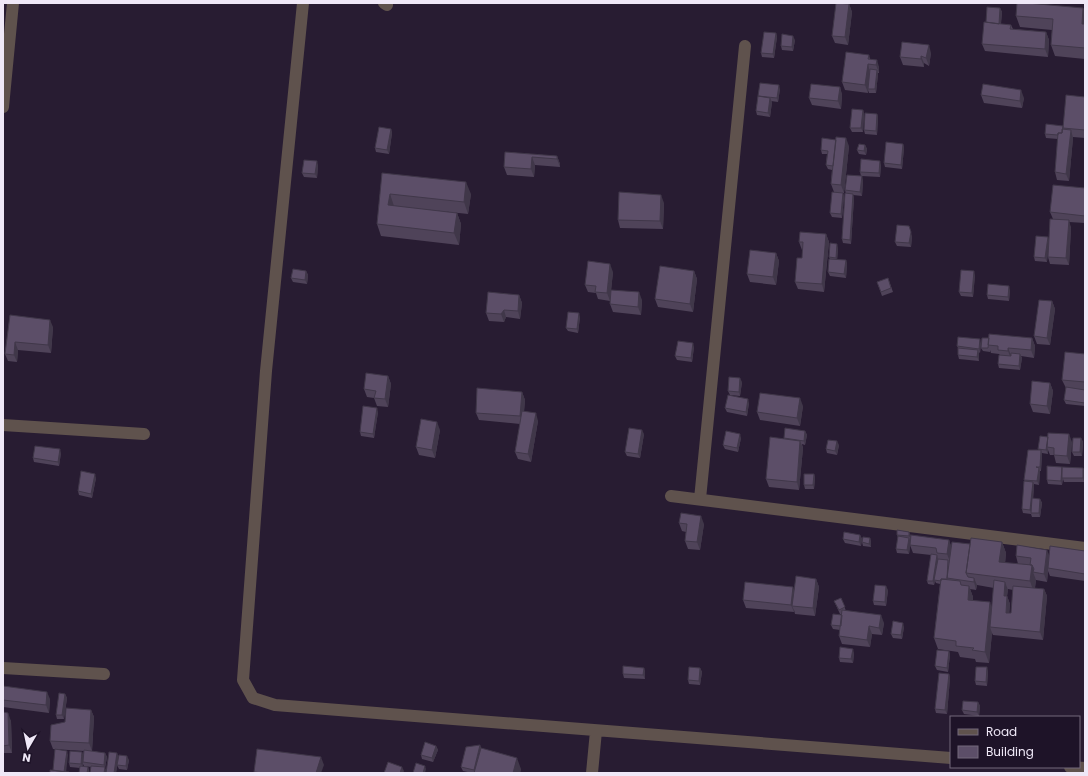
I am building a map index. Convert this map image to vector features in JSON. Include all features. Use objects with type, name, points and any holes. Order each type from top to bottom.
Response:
[{"type":"street","points":[[3,107],[13,3]]},
{"type":"street","points":[[304,3],[266,371],[243,680],[253,698],[275,705],[950,758]]},
{"type":"street","points":[[700,499],[746,46]]},
{"type":"street","points":[[3,425],[144,434]]},
{"type":"street","points":[[671,496],[1085,548]]},
{"type":"street","points":[[3,668],[104,674]]},
{"type":"street","points":[[592,773],[596,731]]},
{"type":"building","points":[[836,3],[849,4],[845,37],[832,36]]},
{"type":"building","points":[[1017,3],[1083,8],[1082,24],[1085,24],[1085,48],[1051,45],[1053,19],[1016,16]]},
{"type":"building","points":[[987,7],[1000,8],[999,24],[986,22]]},
{"type":"building","points":[[984,22],[1011,25],[1010,29],[1046,32],[1045,49],[982,44]]},
{"type":"building","points":[[764,32],[776,33],[773,54],[761,53]]},
{"type":"building","points":[[782,34],[793,36],[792,47],[781,46]]},
{"type":"building","points":[[902,42],[929,45],[926,58],[921,56],[921,59],[900,57]]},
{"type":"building","points":[[846,52],[869,55],[868,59],[877,60],[876,65],[868,64],[865,85],[842,82]]},
{"type":"building","points":[[870,69],[877,70],[875,89],[868,89]]},
{"type":"building","points":[[760,83],[779,85],[777,98],[758,96]]},
{"type":"building","points":[[811,84],[840,87],[838,101],[809,98]]},
{"type":"building","points":[[983,84],[1021,90],[1020,101],[981,95]]},
{"type":"building","points":[[1066,95],[1085,97],[1085,130],[1063,128]]},
{"type":"building","points":[[758,96],[770,98],[768,113],[756,111]]},
{"type":"building","points":[[852,109],[863,110],[861,128],[850,128]]},
{"type":"building","points":[[865,113],[877,114],[876,131],[864,130]]},
{"type":"building","points":[[1046,124],[1063,126],[1062,133],[1058,133],[1058,135],[1045,134]]},
{"type":"building","points":[[379,127],[391,129],[387,150],[375,148]]},
{"type":"building","points":[[1062,129],[1071,130],[1066,174],[1055,172],[1058,133],[1062,133]]},
{"type":"building","points":[[836,137],[846,138],[841,185],[831,184]]},
{"type":"building","points":[[822,138],[836,140],[833,166],[826,165],[828,151],[821,150]]},
{"type":"building","points":[[886,142],[903,144],[901,165],[884,163]]},
{"type":"building","points":[[859,144],[865,145],[864,151],[857,150]]},
{"type":"building","points":[[505,152],[557,156],[557,159],[532,157],[531,169],[504,167]]},
{"type":"building","points":[[861,159],[880,161],[879,173],[860,172]]},
{"type":"building","points":[[304,160],[317,161],[315,174],[302,173]]},
{"type":"building","points":[[382,173],[466,182],[464,202],[390,194],[388,205],[457,213],[454,233],[377,224]]},
{"type":"building","points":[[847,175],[862,176],[860,192],[845,190]]},
{"type":"building","points":[[1053,185],[1085,188],[1085,216],[1050,212]]},
{"type":"building","points":[[619,192],[661,195],[660,221],[618,220]]},
{"type":"building","points":[[832,192],[843,193],[841,214],[830,213]]},
{"type":"building","points":[[845,193],[853,194],[850,240],[842,239]]},
{"type":"building","points":[[1050,219],[1069,220],[1066,258],[1048,257]]},
{"type":"building","points":[[897,225],[909,226],[911,232],[909,243],[895,242]]},
{"type":"building","points":[[800,232],[826,234],[822,284],[795,282],[797,258],[802,258],[803,242],[799,242]]},
{"type":"building","points":[[1036,236],[1048,237],[1045,258],[1034,257]]},
{"type":"building","points":[[830,243],[837,244],[836,258],[829,257]]},
{"type":"building","points":[[750,250],[776,253],[773,277],[747,274]]},
{"type":"building","points":[[829,259],[846,260],[844,274],[828,272]]},
{"type":"building","points":[[588,261],[610,264],[607,293],[595,292],[596,286],[585,285]]},
{"type":"building","points":[[660,266],[694,271],[690,304],[655,299]]},
{"type":"building","points":[[293,269],[306,271],[305,280],[291,278]]},
{"type":"building","points":[[961,270],[974,271],[972,293],[959,292]]},
{"type":"building","points":[[888,278],[891,288],[881,292],[877,282]]},
{"type":"building","points":[[988,284],[1009,286],[1008,297],[987,295]]},
{"type":"building","points":[[611,290],[639,292],[638,307],[610,304]]},
{"type":"building","points":[[488,292],[519,295],[518,311],[504,310],[501,314],[486,313]]},
{"type":"building","points":[[1039,300],[1052,301],[1047,338],[1034,336]]},
{"type":"building","points":[[568,312],[579,313],[577,329],[566,328]]},
{"type":"building","points":[[10,315],[50,320],[48,345],[15,342],[14,355],[5,354]]},
{"type":"building","points":[[989,334],[1032,338],[1031,350],[1008,348],[1008,351],[998,350],[998,346],[988,345]]},
{"type":"building","points":[[958,337],[980,339],[979,349],[957,346]]},
{"type":"building","points":[[982,338],[989,338],[988,348],[981,348]]},
{"type":"building","points":[[678,341],[693,343],[691,358],[675,356]]},
{"type":"building","points":[[958,348],[978,350],[977,357],[958,355]]},
{"type":"building","points":[[1065,352],[1085,354],[1085,382],[1062,380]]},
{"type":"building","points":[[1011,353],[1020,354],[1019,366],[998,364],[999,355],[1011,356]]},
{"type":"building","points":[[366,373],[388,376],[385,399],[374,398],[376,391],[364,389]]},
{"type":"building","points":[[729,377],[740,378],[739,392],[728,391]]},
{"type":"building","points":[[1032,381],[1050,383],[1047,406],[1030,404]]},
{"type":"building","points":[[1066,387],[1085,390],[1085,403],[1064,400]]},
{"type":"building","points":[[477,388],[522,392],[520,416],[476,413]]},
{"type":"building","points":[[760,393],[800,398],[797,418],[757,412]]},
{"type":"building","points":[[728,395],[748,399],[746,412],[725,408]]},
{"type":"building","points":[[363,406],[377,408],[373,434],[360,432]]},
{"type":"building","points":[[522,411],[536,413],[528,454],[515,452]]},
{"type":"building","points":[[421,419],[437,422],[432,450],[416,447]]},
{"type":"building","points":[[629,428],[642,430],[638,454],[625,452]]},
{"type":"building","points":[[785,428],[805,431],[804,441],[784,438]]},
{"type":"building","points":[[726,431],[740,434],[737,448],[723,445]]},
{"type":"building","points":[[1048,433],[1069,434],[1067,456],[1054,455],[1054,448],[1047,447]]},
{"type":"building","points":[[1040,436],[1048,437],[1046,450],[1038,449]]},
{"type":"building","points":[[770,437],[800,441],[797,482],[766,479]]},
{"type":"building","points":[[1073,438],[1081,438],[1080,452],[1072,452]]},
{"type":"building","points":[[828,440],[837,441],[835,451],[826,449]]},
{"type":"building","points":[[35,446],[60,449],[58,462],[33,458]]},
{"type":"building","points":[[1028,450],[1041,450],[1040,467],[1036,467],[1039,468],[1037,481],[1024,480]]},
{"type":"building","points":[[1047,466],[1062,467],[1061,481],[1047,480]]},
{"type":"building","points":[[1062,467],[1083,468],[1083,478],[1062,478]]},
{"type":"building","points":[[81,471],[95,474],[91,494],[78,491]]},
{"type":"building","points":[[804,474],[814,474],[813,485],[804,485]]},
{"type":"building","points":[[1024,481],[1033,482],[1030,510],[1022,509]]},
{"type":"building","points":[[1032,498],[1040,499],[1039,513],[1031,513]]},
{"type":"building","points":[[681,513],[701,516],[697,542],[685,541],[687,524],[679,523]]},
{"type":"building","points":[[897,530],[909,532],[909,536],[897,535]]},
{"type":"building","points":[[844,532],[860,535],[859,542],[843,539]]},
{"type":"building","points":[[911,535],[949,540],[947,554],[937,553],[936,548],[910,545]]},
{"type":"building","points":[[898,536],[909,538],[907,550],[896,549]]},
{"type":"building","points":[[863,537],[870,538],[869,544],[862,542]]},
{"type":"building","points":[[971,538],[1002,542],[999,562],[1032,565],[1030,581],[966,573]]},
{"type":"building","points":[[952,542],[970,544],[966,573],[968,577],[974,578],[974,582],[947,578]]},
{"type":"building","points":[[1017,545],[1047,550],[1044,574],[1033,572],[1034,569],[1032,565],[1030,565],[1031,558],[1016,556]]},
{"type":"building","points":[[1050,546],[1085,551],[1085,574],[1048,568]]},
{"type":"building","points":[[931,554],[937,555],[933,581],[927,581]]},
{"type":"building","points":[[938,559],[948,560],[947,579],[941,579],[941,581],[934,580]]},
{"type":"building","points":[[796,576],[816,579],[813,608],[792,606]]},
{"type":"building","points":[[941,579],[960,581],[961,585],[969,586],[968,600],[990,602],[985,652],[972,650],[974,648],[956,646],[956,641],[934,638]]},
{"type":"building","points":[[994,580],[1005,582],[1004,596],[1007,596],[1006,613],[1011,613],[1013,586],[1044,589],[1040,632],[990,627]]},
{"type":"building","points":[[745,582],[793,587],[791,605],[743,600]]},
{"type":"building","points":[[875,585],[886,586],[885,602],[873,601]]},
{"type":"building","points":[[841,598],[845,607],[839,610],[834,601]]},
{"type":"building","points":[[842,610],[881,615],[879,628],[869,626],[867,640],[839,636]]},
{"type":"building","points":[[833,614],[842,615],[841,626],[831,625]]},
{"type":"building","points":[[893,621],[903,623],[901,635],[891,634]]},
{"type":"building","points":[[840,647],[853,649],[851,659],[839,658]]},
{"type":"building","points":[[937,650],[949,651],[947,668],[935,666]]},
{"type":"building","points":[[623,666],[644,668],[643,675],[623,674]]},
{"type":"building","points":[[689,667],[700,668],[699,681],[688,680]]},
{"type":"building","points":[[976,667],[987,667],[986,682],[975,681]]},
{"type":"building","points":[[939,673],[949,674],[945,710],[935,709]]},
{"type":"building","points":[[3,686],[47,692],[46,705],[3,700]]},
{"type":"building","points":[[59,693],[65,694],[62,715],[56,715]]},
{"type":"building","points":[[963,701],[978,702],[977,712],[962,710]]},
{"type":"building","points":[[66,708],[91,710],[89,743],[50,741],[51,725],[65,722]]},
{"type":"building","points":[[3,712],[8,713],[9,745],[3,746]]},
{"type":"building","points":[[425,742],[436,746],[432,758],[421,755]]},
{"type":"building","points":[[480,745],[474,770],[461,767],[466,747]]},
{"type":"building","points":[[481,748],[517,758],[513,773],[474,773]]},
{"type":"building","points":[[55,749],[67,751],[64,772],[53,770]]},
{"type":"building","points":[[257,749],[321,757],[316,773],[254,772]]},
{"type":"building","points":[[84,750],[105,753],[104,765],[83,762]]},
{"type":"building","points":[[70,751],[82,752],[81,764],[69,763]]},
{"type":"building","points":[[109,752],[117,753],[114,773],[106,773]]},
{"type":"building","points":[[119,755],[127,756],[126,766],[117,765]]},
{"type":"building","points":[[388,762],[402,767],[400,773],[384,773]]},
{"type":"building","points":[[416,763],[425,766],[423,773],[413,773]]},
{"type":"building","points":[[80,766],[88,767],[87,773],[79,773]]},
{"type":"building","points":[[91,766],[105,767],[104,773],[90,773]]},
{"type":"building","points":[[50,770],[69,772],[69,773],[50,773]]}]
